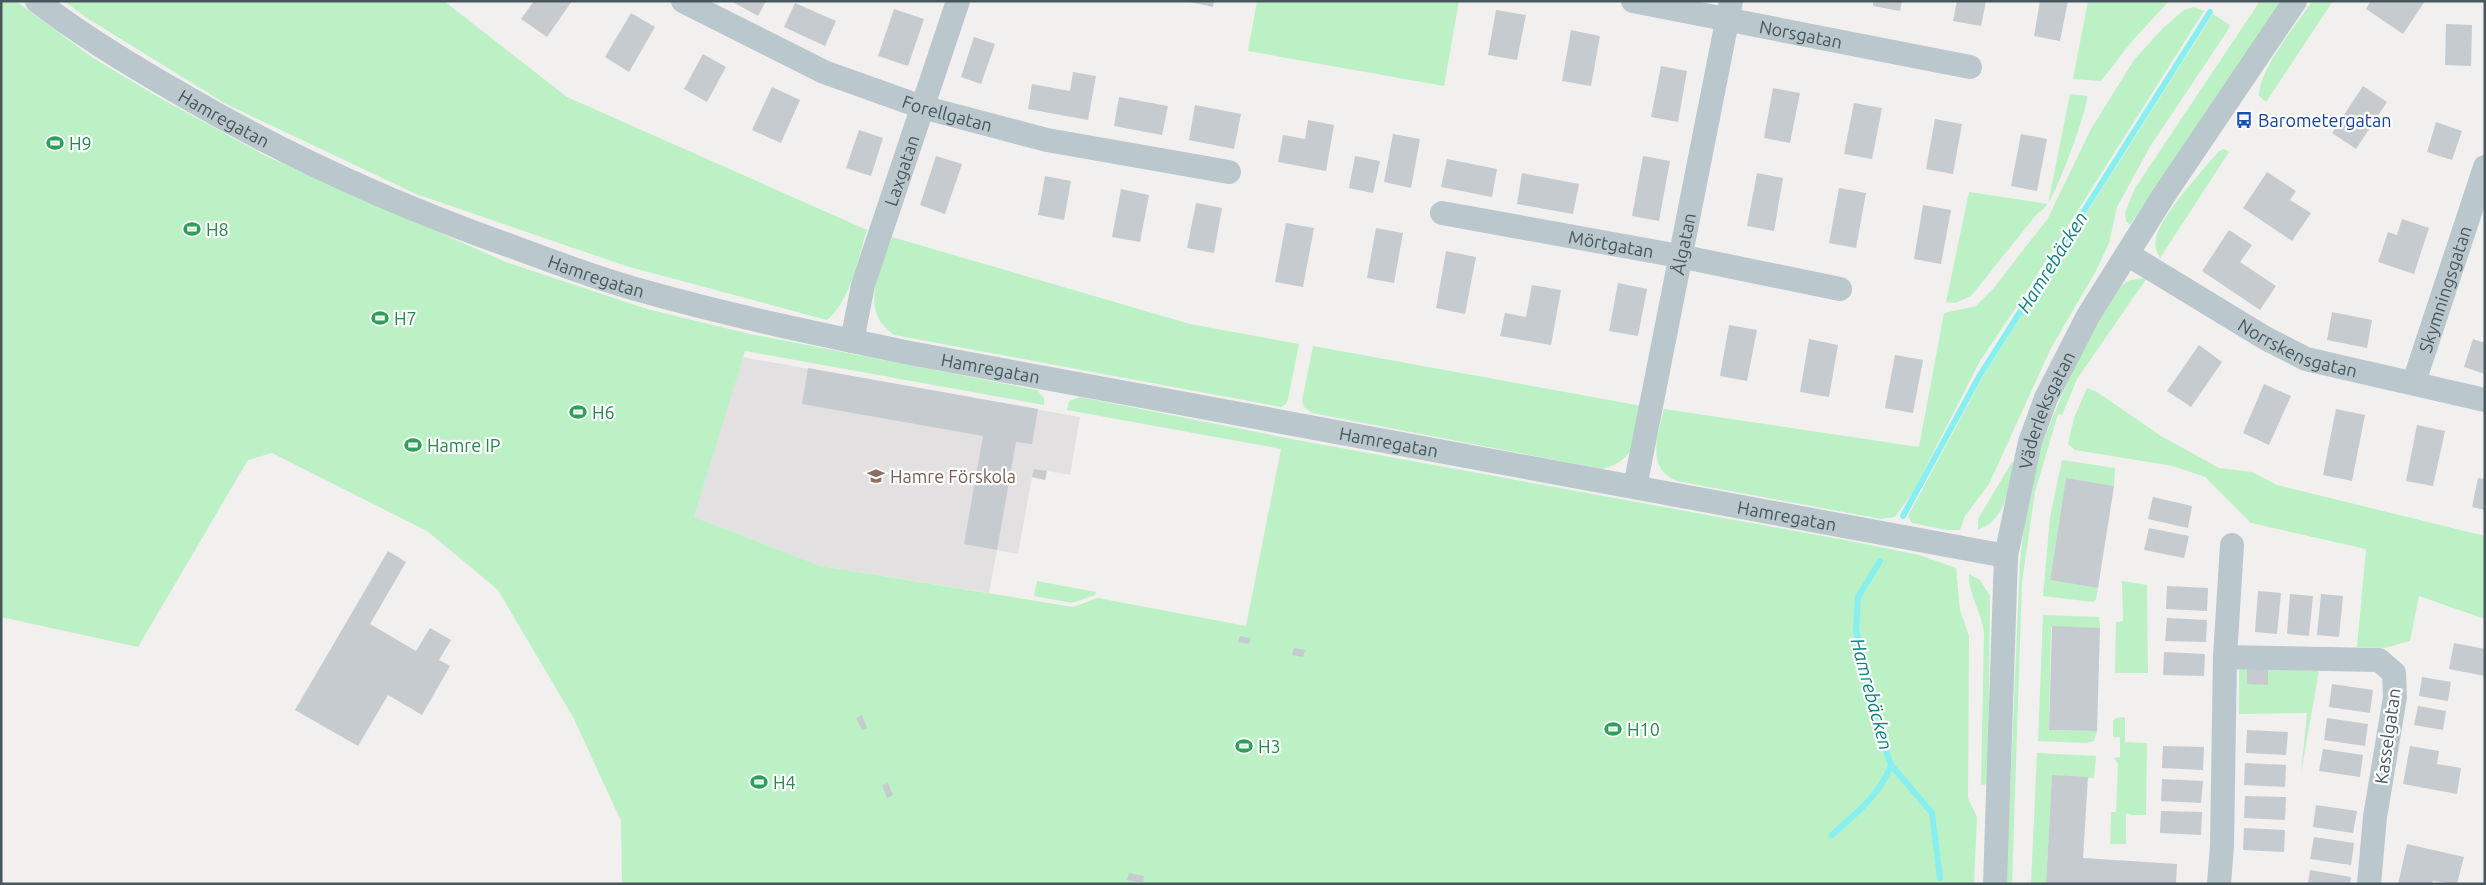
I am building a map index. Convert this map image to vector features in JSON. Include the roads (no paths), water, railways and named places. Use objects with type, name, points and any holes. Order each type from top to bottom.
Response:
[{"type":"street","name":"Hamregatan","points":[[37,1],[62,21],[224,120],[296,156],[423,213],[558,264],[648,293],[852,341],[2006,556]]},
{"type":"street","name":"Forellgatan","points":[[683,1],[824,72],[922,107],[1047,140],[1229,172]]},
{"type":"street","name":"Laxgatan","points":[[852,341],[863,285],[958,1]]},
{"type":"street","name":"Norsgatan","points":[[1633,1],[1729,11],[1970,67]]},
{"type":"street","name":"Väderleksgatan","points":[[1995,884],[2006,556],[2030,442],[2046,398],[2070,348],[2164,195],[2295,1]]},
{"type":"street","name":"Ålgatan","points":[[1635,487],[1679,256],[1729,11]]},
{"type":"street","name":"Skymningsgatan","points":[[2414,382],[2485,167]]},
{"type":"street","name":"Mörtgatan","points":[[1442,213],[1679,256],[1840,289]]},
{"type":"street","name":"Norrskensgatan","points":[[2127,254],[2265,338],[2306,358],[2485,400]]},
{"type":"street","points":[[2219,884],[2222,846],[2224,657],[2232,545]]},
{"type":"street","name":"Kasselgatan","points":[[2224,657],[2379,660],[2394,673],[2395,697],[2375,817],[2369,884]]},
{"type":"waterway","name":"Hamrebäcken","points":[[1903,516],[1980,375],[2210,12]]},
{"type":"waterway","name":"Hamrebäcken","points":[[1880,561],[1858,597],[1856,630],[1877,725],[1891,765],[1932,813],[1940,878]]},
{"type":"waterway","points":[[1832,835],[1874,795],[1891,765]]},
{"type":"place","name":"Barometergatan","points":[[2244,120]]},
{"type":"place","name":"H9","points":[[55,143]]},
{"type":"place","name":"H8","points":[[192,229]]},
{"type":"place","name":"H7","points":[[380,318]]},
{"type":"place","name":"H6","points":[[578,412]]},
{"type":"place","name":"Hamre IP","points":[[413,445]]},
{"type":"place","name":"Hamre Förskola","points":[[876,476]]},
{"type":"place","name":"H10","points":[[1613,729]]},
{"type":"place","name":"H3","points":[[1244,746]]},
{"type":"place","name":"H4","points":[[759,782]]}]
